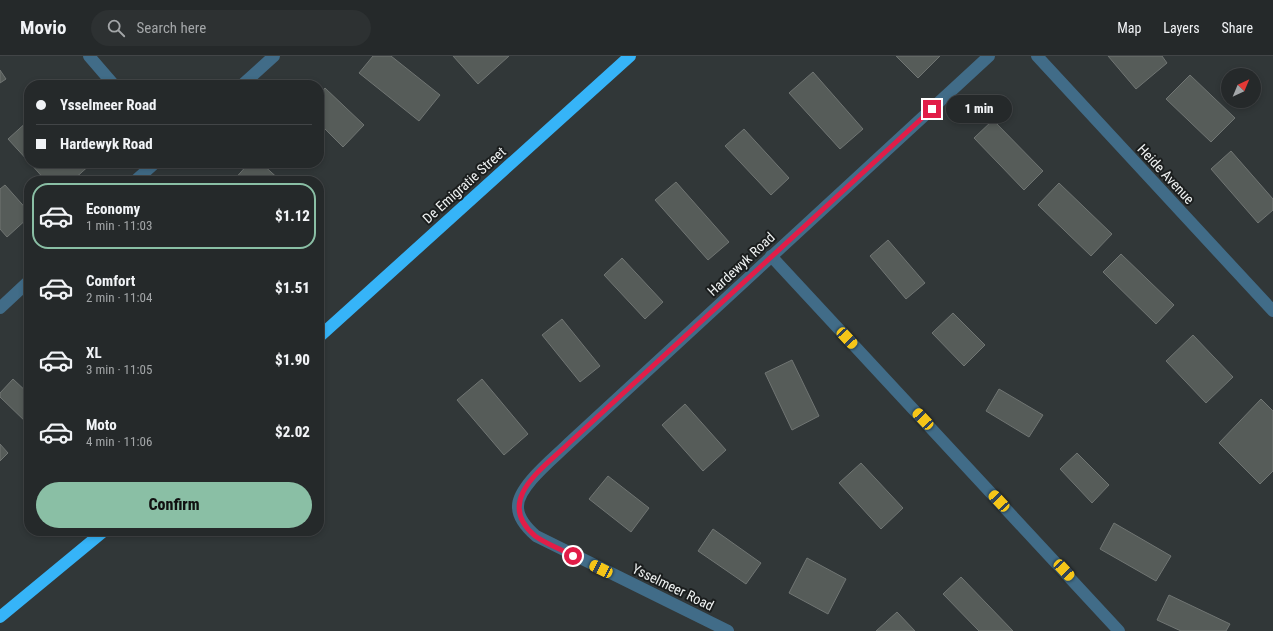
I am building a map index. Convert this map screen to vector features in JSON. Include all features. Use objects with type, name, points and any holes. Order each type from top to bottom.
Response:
[{"type":"highway","name":"De Emigratie Street","points":[[324,331],[630,56]]},
{"type":"highway","points":[[0,617],[98,536]]},
{"type":"highway","points":[[0,614],[12,606]]},
{"type":"street","points":[[89,56],[110,80]]},
{"type":"street","points":[[248,80],[274,56]]},
{"type":"street","name":"Hardewyk Road","points":[[520,499],[525,488],[534,477],[568,444],[989,56]]},
{"type":"street","name":"Heide Avenue","points":[[1037,56],[1273,312]]},
{"type":"street","points":[[140,176],[149,168]]},
{"type":"street","points":[[771,256],[1120,631]]},
{"type":"street","points":[[0,308],[24,286]]},
{"type":"street","name":"Ysselmeer Road","points":[[520,499],[518,507],[521,518],[536,536],[728,631]]},
{"type":"building","points":[[373,56],[391,56],[440,95],[419,121],[359,73]]},
{"type":"building","points":[[453,56],[509,56],[478,84]]},
{"type":"building","points":[[896,56],[940,56],[918,78]]},
{"type":"building","points":[[1108,56],[1162,56],[1167,63],[1136,89]]},
{"type":"building","points":[[0,70],[6,79],[0,83]]},
{"type":"building","points":[[813,72],[863,129],[840,149],[789,93]]},
{"type":"building","points":[[1190,75],[1221,105],[1221,108],[1225,108],[1235,118],[1211,142],[1166,99]]},
{"type":"building","points":[[325,88],[364,125],[343,147],[324,128]]},
{"type":"building","points":[[993,120],[1043,171],[1024,190],[974,138]]},
{"type":"building","points":[[24,125],[24,157],[8,139]]},
{"type":"building","points":[[744,129],[789,178],[771,195],[725,146]]},
{"type":"building","points":[[1231,151],[1273,199],[1273,210],[1258,223],[1211,169]]},
{"type":"building","points":[[34,168],[86,168],[78,176],[42,176]]},
{"type":"building","points":[[245,168],[267,168],[275,176],[237,176]]},
{"type":"building","points":[[676,182],[729,242],[708,260],[655,200]]},
{"type":"building","points":[[1059,183],[1112,234],[1091,256],[1038,205]]},
{"type":"building","points":[[5,185],[24,206],[24,222],[7,237],[0,229],[0,189]]},
{"type":"building","points":[[888,240],[925,283],[906,299],[870,256]]},
{"type":"building","points":[[1121,254],[1174,305],[1156,324],[1103,272]]},
{"type":"building","points":[[622,258],[663,302],[645,319],[604,275]]},
{"type":"building","points":[[953,313],[985,345],[964,366],[932,333]]},
{"type":"building","points":[[562,319],[600,366],[580,382],[542,335]]},
{"type":"building","points":[[1193,335],[1233,377],[1206,403],[1166,361]]},
{"type":"building","points":[[792,360],[819,416],[792,430],[765,373]]},
{"type":"building","points":[[13,379],[24,389],[24,420],[0,397],[0,393]]},
{"type":"building","points":[[482,379],[528,434],[504,455],[457,400]]},
{"type":"building","points":[[999,389],[1043,415],[1029,437],[986,411]]},
{"type":"building","points":[[1261,399],[1273,411],[1273,471],[1260,484],[1219,443]]},
{"type":"building","points":[[685,404],[726,450],[703,471],[662,425]]},
{"type":"building","points":[[0,444],[8,453],[0,461]]},
{"type":"building","points":[[1077,453],[1109,485],[1092,503],[1060,469]]},
{"type":"building","points":[[861,463],[903,508],[881,529],[839,483]]},
{"type":"building","points":[[608,476],[649,508],[631,532],[589,499]]},
{"type":"building","points":[[1114,523],[1171,556],[1156,581],[1100,549]]},
{"type":"building","points":[[713,529],[761,563],[746,584],[698,551]]},
{"type":"building","points":[[807,558],[846,579],[828,614],[789,593]]},
{"type":"building","points":[[961,577],[1013,631],[979,631],[943,594]]},
{"type":"building","points":[[1169,595],[1230,624],[1226,631],[1181,631],[1157,620]]},
{"type":"building","points":[[897,612],[915,631],[876,631]]},
{"type":"route","points":[[573,556],[545,542],[528,528],[521,518],[518,507],[525,488],[534,477],[568,444],[932,109]]}]
